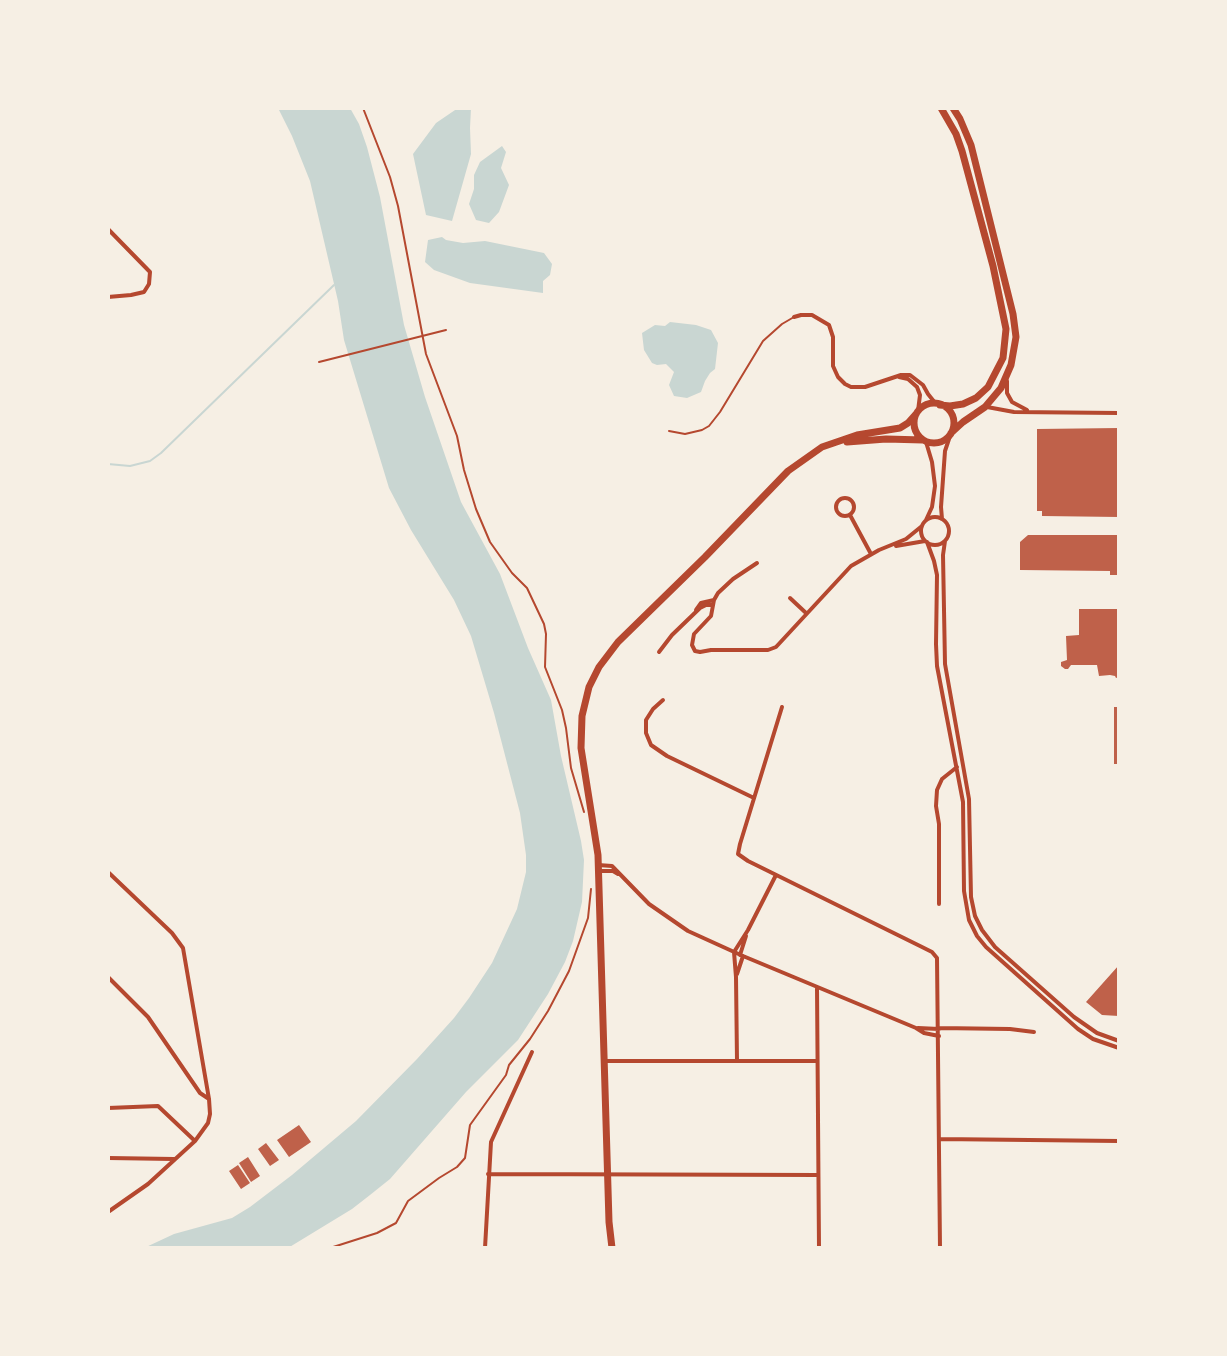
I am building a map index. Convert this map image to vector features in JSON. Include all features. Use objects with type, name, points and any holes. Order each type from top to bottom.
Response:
[{"type":"main road","points":[[610,1248],[598,868],[596,836],[582,767],[580,740],[585,701],[593,677],[618,642],[775,483],[798,464],[833,442],[900,428],[924,406],[963,404],[976,398],[996,374],[1003,358],[1006,329],[993,266],[962,151],[941,108]]},
{"type":"main road","points":[[798,464],[834,446],[853,441],[886,439],[936,443],[946,439],[985,407],[1007,376],[1016,346],[1013,314],[971,145],[953,108]]},
{"type":"main road","points":[[938,404],[952,416],[950,434]]},
{"type":"main road","points":[[917,412],[914,428],[924,441]]},
{"type":"street","points":[[108,229],[150,272],[149,284],[144,292],[108,297]]},
{"type":"street","points":[[794,317],[812,315],[829,325],[833,337],[833,366],[845,384],[865,387],[905,375],[923,385],[938,404]]},
{"type":"street","points":[[1007,376],[1007,393],[1012,402],[1033,412]]},
{"type":"street","points":[[893,378],[904,378],[917,387],[920,395],[917,412]]},
{"type":"street","points":[[985,407],[1014,412],[1119,413]]},
{"type":"street","points":[[942,519],[945,451],[950,434]]},
{"type":"street","points":[[924,441],[932,462],[935,486],[932,507],[921,534],[936,569],[937,666],[964,813],[965,902],[973,929],[994,955],[1078,1029],[1093,1039],[1119,1048]]},
{"type":"street","points":[[846,498],[852,502],[854,510],[850,515],[837,513],[836,506],[840,500],[846,498]]},
{"type":"street","points":[[850,515],[871,554]]},
{"type":"street","points":[[757,563],[723,587],[714,603],[711,617],[694,634],[693,647],[698,652],[772,649],[851,566],[906,539],[932,517],[942,519],[947,524],[949,531],[943,555],[945,664],[970,811],[971,897],[975,916],[995,947],[1074,1017],[1097,1033],[1119,1041]]},
{"type":"street","points":[[871,554],[895,546],[926,542],[936,545],[945,541]]},
{"type":"street","points":[[790,598],[806,613]]},
{"type":"street","points":[[659,652],[702,607],[714,603]]},
{"type":"street","points":[[663,700],[646,720],[646,733],[651,745],[667,756],[754,798]]},
{"type":"street","points":[[782,707],[738,854],[932,952],[937,958],[940,1248]]},
{"type":"street","points":[[939,904],[937,790],[942,779],[963,765]]},
{"type":"street","points":[[598,868],[620,875],[649,904],[682,928],[924,1033],[939,1036]]},
{"type":"street","points":[[108,872],[172,933],[183,948],[210,1114],[208,1123],[195,1141],[148,1184],[108,1212]]},
{"type":"street","points":[[737,1061],[734,952],[777,874]]},
{"type":"street","points":[[736,977],[748,930]]},
{"type":"street","points":[[108,977],[148,1017],[200,1093],[209,1099]]},
{"type":"street","points":[[817,987],[819,1248]]},
{"type":"street","points":[[916,1028],[1034,1032]]},
{"type":"street","points":[[485,1248],[491,1142],[532,1052]]},
{"type":"street","points":[[603,1061],[817,1061]]},
{"type":"street","points":[[108,1108],[158,1106],[195,1141]]},
{"type":"street","points":[[939,1139],[1119,1141]]},
{"type":"street","points":[[108,1158],[174,1159]]},
{"type":"street","points":[[488,1174],[818,1175]]},
{"type":"lane","points":[[669,431],[685,434],[709,426],[763,341],[794,317]]},
{"type":"path","points":[[363,108],[390,177],[426,354],[457,436],[476,509],[490,542],[527,588],[544,624],[545,667],[562,710],[571,768],[583,810]]},
{"type":"path","points":[[319,362],[446,330]]},
{"type":"path","points":[[330,1248],[377,1233],[396,1223],[408,1201],[465,1158],[470,1125],[536,1029],[569,971],[588,918],[592,881]]},
{"type":"shaded area","points":[[278,108],[350,108],[359,124],[380,197],[404,325],[425,397],[461,502],[500,574],[551,700],[584,860],[582,902],[565,962],[518,1040],[466,1092],[390,1179],[370,1195],[288,1248],[144,1248],[174,1234],[232,1218],[292,1175],[356,1121],[417,1059],[469,998],[492,963],[517,909],[526,872],[520,813],[471,636],[454,600],[389,488],[344,340],[310,181]]},
{"type":"shaded area","points":[[458,108],[471,108],[471,154],[452,221],[426,215],[413,154],[436,123]]},
{"type":"shaded area","points":[[502,146],[506,152],[501,168],[509,185],[499,212],[489,223],[476,220],[469,204],[474,175],[480,162]]},
{"type":"shaded area","points":[[442,237],[463,243],[485,241],[544,253],[552,264],[550,275],[543,281],[543,293],[470,283],[434,270],[425,262],[428,240]]},
{"type":"shaded area","points":[[670,322],[711,330],[718,343],[715,369],[701,392],[687,398],[674,396],[669,385],[674,372],[666,364],[652,363],[644,350],[642,333],[655,325],[665,326]]},
{"type":"building","points":[[1119,428],[1119,517],[1042,516],[1042,511],[1037,511],[1037,429]]},
{"type":"building","points":[[1028,535],[1119,535],[1119,575],[1110,575],[1110,571],[1020,570],[1020,542]]},
{"type":"building","points":[[1079,609],[1119,609],[1119,677],[1099,676],[1097,665],[1071,665],[1068,669],[1061,666],[1061,662],[1067,660],[1066,636],[1079,635]]},
{"type":"building","points":[[1114,707],[1119,707],[1119,764],[1114,764]]},
{"type":"building","points":[[1119,965],[1119,1016],[1102,1015],[1086,1002]]},
{"type":"building","points":[[299,1125],[311,1142],[289,1157],[277,1140]]},
{"type":"building","points":[[266,1143],[279,1160],[270,1166],[258,1149]]},
{"type":"building","points":[[248,1157],[260,1176],[251,1182],[239,1163]]},
{"type":"building","points":[[238,1165],[250,1183],[241,1189],[229,1171]]},
{"type":"waterway","points":[[108,464],[130,466],[150,461],[161,453],[334,285]]}]
